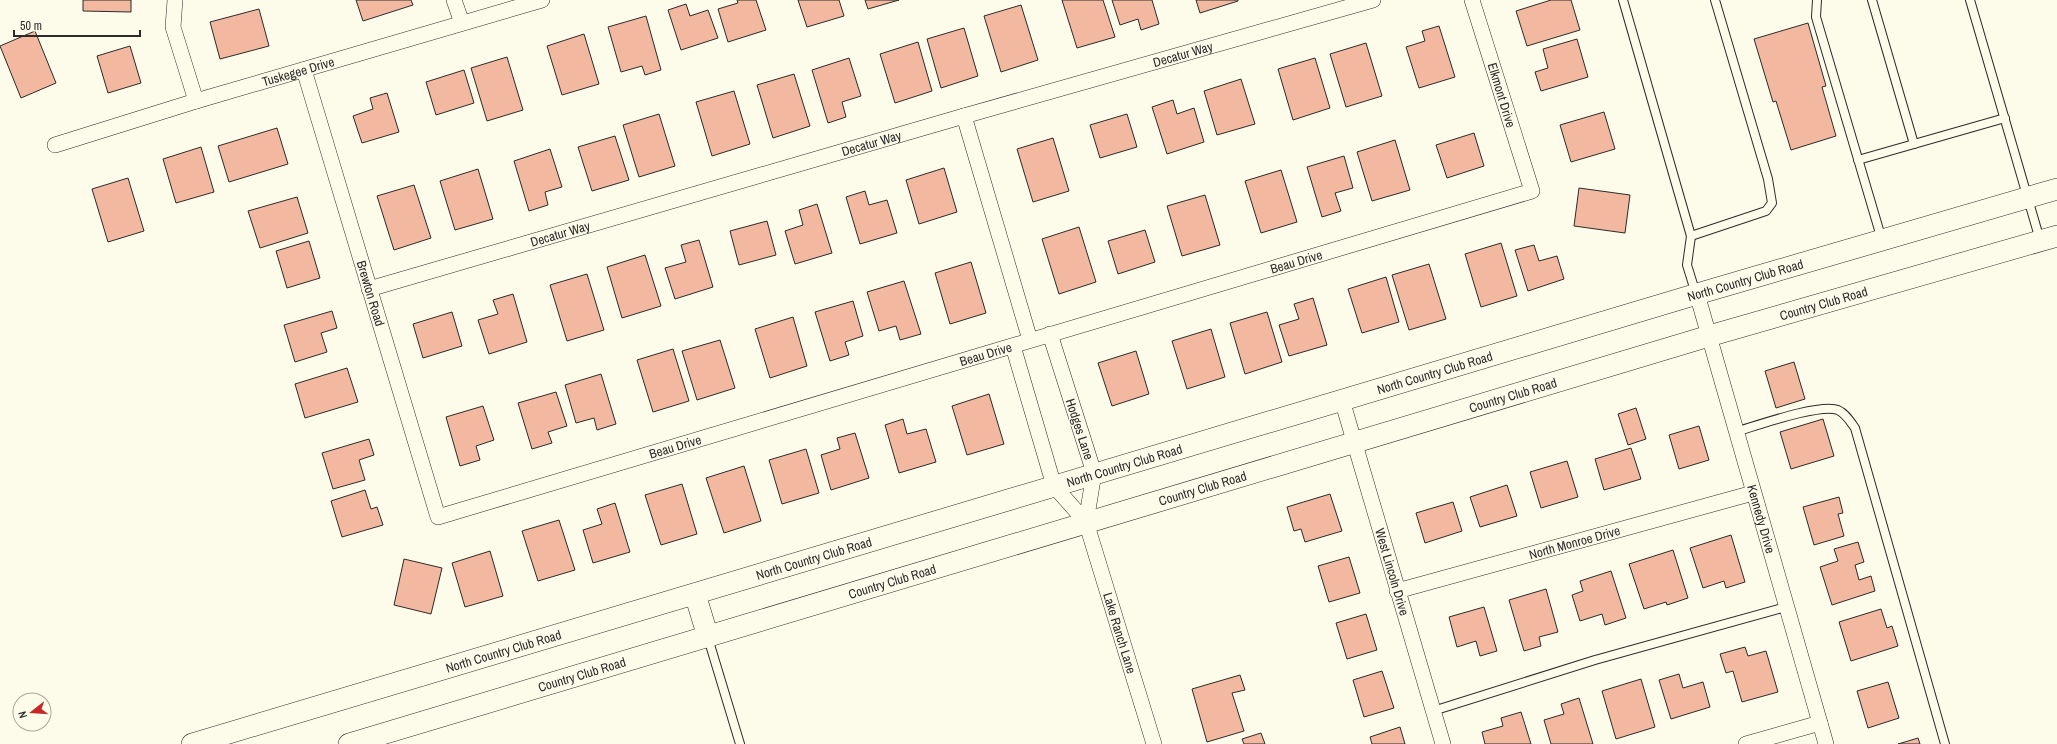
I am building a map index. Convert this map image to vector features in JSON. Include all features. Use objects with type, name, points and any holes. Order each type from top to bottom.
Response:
[{"type":"main road","name":"North Country Club Road","points":[[192,744],[1094,473],[2057,189]]},
{"type":"main road","name":"Country Club Road","points":[[349,744],[1709,336],[2049,238]]},
{"type":"main road","points":[[695,594],[708,637]]},
{"type":"street","points":[[175,0],[174,27],[196,101]]},
{"type":"street","points":[[454,0],[462,23]]},
{"type":"street","name":"Tuskegee Drive","points":[[55,145],[196,101],[542,0]]},
{"type":"street","name":"Decatur Way","points":[[369,288],[964,116],[1373,0]]},
{"type":"street","name":"Elkmont Drive","points":[[1472,0],[1532,190]]},
{"type":"street","name":"Brewton Road","points":[[304,70],[438,517]]},
{"type":"street","points":[[964,116],[1030,340]]},
{"type":"street","name":"Beau Drive","points":[[438,517],[1532,190]]},
{"type":"street","name":"Kennedy Drive","points":[[1697,294],[1753,494],[1826,744]]},
{"type":"street","name":"Hodges Lane","points":[[1050,334],[1094,473],[1086,522]]},
{"type":"street","points":[[1013,346],[1054,486],[1086,522]]},
{"type":"street","name":"West Lincoln Drive","points":[[1342,400],[1397,592],[1443,744]]},
{"type":"street","name":"North Monroe Drive","points":[[1397,592],[1753,494]]},
{"type":"street","name":"Lake Ranch Lane","points":[[1086,522],[1154,744]]},
{"type":"street","points":[[1746,744],[1820,723]]},
{"type":"lane","points":[[1623,0],[1691,236],[1687,265],[1697,294]]},
{"type":"lane","points":[[1691,236],[1766,211],[1772,203],[1768,179],[1715,0]]},
{"type":"lane","points":[[1817,0],[1816,18],[1882,240]]},
{"type":"lane","points":[[1872,0],[1914,144]]},
{"type":"lane","points":[[1970,0],[2028,197],[2049,238]]},
{"type":"lane","points":[[1858,160],[2005,118]]},
{"type":"lane","points":[[1736,432],[1813,409],[1837,409],[1845,415],[1854,428],[1945,744]]},
{"type":"lane","points":[[1433,711],[1595,660],[1786,607]]},
{"type":"lane","points":[[708,637],[740,744]]},
{"type":"building","points":[[83,0],[131,0],[131,12],[83,11]]},
{"type":"building","points":[[356,0],[411,0],[413,5],[363,21]]},
{"type":"building","points":[[737,0],[756,0],[766,30],[728,42],[718,9],[738,3]]},
{"type":"building","points":[[798,0],[839,0],[844,16],[807,27]]},
{"type":"building","points":[[865,0],[899,0],[868,9]]},
{"type":"building","points":[[1062,0],[1103,0],[1115,37],[1077,48]]},
{"type":"building","points":[[1112,0],[1152,0],[1159,24],[1141,30],[1138,19],[1120,25]]},
{"type":"building","points":[[1196,0],[1238,0],[1238,1],[1200,13]]},
{"type":"building","points":[[1551,0],[1571,0],[1580,30],[1527,46],[1516,11]]},
{"type":"building","points":[[686,4],[690,16],[708,10],[718,38],[681,50],[668,10]]},
{"type":"building","points":[[1021,5],[1038,60],[1001,72],[984,16]]},
{"type":"building","points":[[259,9],[269,46],[220,59],[210,22]]},
{"type":"building","points":[[646,16],[661,70],[645,75],[642,66],[621,72],[608,27]]},
{"type":"building","points":[[1808,23],[1826,86],[1822,87],[1836,136],[1791,150],[1776,101],[1773,102],[1754,39]]},
{"type":"building","points":[[1439,26],[1455,77],[1419,88],[1406,47],[1425,41],[1422,31]]},
{"type":"building","points":[[964,28],[978,76],[941,88],[927,39]]},
{"type":"building","points":[[35,31],[56,83],[21,98],[0,46]]},
{"type":"building","points":[[584,34],[599,84],[562,95],[547,46]]},
{"type":"building","points":[[1577,39],[1588,77],[1541,91],[1535,72],[1548,68],[1543,49]]},
{"type":"building","points":[[918,42],[932,91],[895,103],[880,54]]},
{"type":"building","points":[[1366,43],[1382,96],[1346,107],[1330,54]]},
{"type":"building","points":[[130,46],[141,83],[108,93],[97,56]]},
{"type":"building","points":[[507,57],[523,110],[487,121],[471,68]]},
{"type":"building","points":[[849,58],[861,96],[842,102],[846,117],[828,123],[812,70]]},
{"type":"building","points":[[1315,58],[1330,108],[1293,120],[1278,69]]},
{"type":"building","points":[[464,70],[474,103],[436,115],[426,82]]},
{"type":"building","points":[[794,74],[810,126],[773,138],[757,85]]},
{"type":"building","points":[[1241,79],[1255,124],[1217,135],[1204,91]]},
{"type":"building","points":[[734,91],[750,144],[712,156],[696,102]]},
{"type":"building","points":[[387,93],[399,132],[362,143],[353,116],[373,109],[370,98]]},
{"type":"building","points":[[1173,100],[1177,114],[1194,108],[1204,142],[1167,154],[1152,107]]},
{"type":"building","points":[[1604,112],[1615,149],[1571,162],[1560,125]]},
{"type":"building","points":[[659,114],[675,166],[639,177],[623,125]]},
{"type":"building","points":[[1127,114],[1137,147],[1100,158],[1090,125]]},
{"type":"building","points":[[277,128],[288,164],[229,182],[218,146]]},
{"type":"building","points":[[1474,133],[1484,166],[1447,178],[1436,145]]},
{"type":"building","points":[[615,136],[629,180],[592,191],[578,147]]},
{"type":"building","points":[[1053,138],[1069,191],[1033,202],[1017,149]]},
{"type":"building","points":[[1395,140],[1410,190],[1372,201],[1357,152]]},
{"type":"building","points":[[201,147],[214,192],[176,203],[163,159]]},
{"type":"building","points":[[550,149],[562,187],[545,192],[548,205],[529,211],[514,161]]},
{"type":"building","points":[[1344,156],[1353,188],[1335,193],[1341,211],[1322,217],[1307,167]]},
{"type":"building","points":[[944,168],[957,212],[919,224],[906,180]]},
{"type":"building","points":[[478,169],[493,219],[455,230],[440,181]]},
{"type":"building","points":[[1281,170],[1297,222],[1261,233],[1245,181]]},
{"type":"building","points":[[128,178],[144,231],[108,242],[92,189]]},
{"type":"building","points":[[414,185],[431,238],[394,250],[377,196]]},
{"type":"building","points":[[1579,188],[1630,195],[1625,233],[1574,226]]},
{"type":"building","points":[[865,191],[869,205],[887,200],[897,233],[860,244],[846,197]]},
{"type":"building","points":[[1205,195],[1220,245],[1182,256],[1167,206]]},
{"type":"building","points":[[297,197],[308,233],[260,248],[248,211]]},
{"type":"building","points":[[817,204],[832,253],[795,264],[785,231],[803,225],[799,210]]},
{"type":"building","points":[[767,221],[776,255],[739,265],[730,231]]},
{"type":"building","points":[[1079,227],[1096,282],[1059,294],[1042,239]]},
{"type":"building","points":[[1145,230],[1155,262],[1118,274],[1108,241]]},
{"type":"building","points":[[699,240],[713,287],[675,299],[665,268],[686,262],[681,245]]},
{"type":"building","points":[[309,241],[320,278],[287,288],[276,251]]},
{"type":"building","points":[[1501,243],[1517,296],[1481,307],[1465,254]]},
{"type":"building","points":[[1534,245],[1539,261],[1557,256],[1564,279],[1528,291],[1515,250]]},
{"type":"building","points":[[645,255],[661,306],[622,318],[607,267]]},
{"type":"building","points":[[971,262],[986,313],[950,324],[935,273]]},
{"type":"building","points":[[1429,264],[1446,319],[1409,330],[1392,275]]},
{"type":"building","points":[[587,274],[604,330],[567,341],[550,285]]},
{"type":"building","points":[[1386,277],[1399,322],[1362,333],[1348,289]]},
{"type":"building","points":[[904,281],[921,334],[900,340],[896,326],[879,331],[867,292]]},
{"type":"building","points":[[513,294],[527,342],[489,354],[478,320],[498,314],[493,300]]},
{"type":"building","points":[[1313,298],[1327,345],[1289,356],[1279,325],[1299,319],[1294,304]]},
{"type":"building","points":[[853,301],[863,336],[845,342],[849,355],[830,361],[815,312]]},
{"type":"building","points":[[332,311],[337,328],[321,333],[327,352],[295,362],[284,325]]},
{"type":"building","points":[[452,312],[462,346],[423,358],[413,324]]},
{"type":"building","points":[[1267,312],[1282,362],[1245,374],[1230,323]]},
{"type":"building","points":[[793,317],[807,366],[770,378],[755,329]]},
{"type":"building","points":[[1211,329],[1225,377],[1187,389],[1172,341]]},
{"type":"building","points":[[720,340],[735,388],[697,400],[682,351]]},
{"type":"building","points":[[673,349],[689,401],[653,412],[637,360]]},
{"type":"building","points":[[1136,351],[1149,394],[1112,406],[1098,363]]},
{"type":"building","points":[[1794,362],[1805,399],[1776,408],[1765,371]]},
{"type":"building","points":[[347,368],[358,402],[305,418],[295,384]]},
{"type":"building","points":[[601,374],[616,424],[597,430],[594,418],[576,423],[565,385]]},
{"type":"building","points":[[556,392],[567,426],[548,432],[552,443],[532,449],[518,403]]},
{"type":"building","points":[[989,394],[1004,444],[967,455],[952,406]]},
{"type":"building","points":[[483,406],[494,440],[476,446],[480,460],[460,466],[446,417]]},
{"type":"building","points":[[1636,408],[1646,439],[1628,445],[1618,414]]},
{"type":"building","points":[[903,419],[907,434],[926,429],[936,462],[899,473],[885,425]]},
{"type":"building","points":[[1823,419],[1834,456],[1791,469],[1780,432]]},
{"type":"building","points":[[1699,426],[1709,460],[1679,469],[1669,435]]},
{"type":"building","points":[[855,433],[869,478],[831,490],[821,455],[840,449],[837,438]]},
{"type":"building","points":[[369,439],[374,455],[359,460],[365,480],[333,489],[322,453]]},
{"type":"building","points":[[1631,448],[1641,479],[1604,490],[1595,459]]},
{"type":"building","points":[[806,449],[819,493],[782,504],[769,460]]},
{"type":"building","points":[[1567,461],[1578,497],[1541,508],[1530,472]]},
{"type":"building","points":[[744,466],[761,521],[724,533],[706,478]]},
{"type":"building","points":[[682,484],[697,534],[661,545],[645,495]]},
{"type":"building","points":[[1507,485],[1517,516],[1480,527],[1470,497]]},
{"type":"building","points":[[365,490],[371,509],[377,507],[383,525],[342,537],[331,501]]},
{"type":"building","points":[[1330,494],[1342,531],[1305,542],[1301,529],[1294,531],[1287,507]]},
{"type":"building","points":[[1839,497],[1843,513],[1838,514],[1844,536],[1814,545],[1803,507]]},
{"type":"building","points":[[1453,502],[1462,531],[1425,543],[1416,513]]},
{"type":"building","points":[[615,503],[630,552],[593,563],[583,530],[602,524],[597,509]]},
{"type":"building","points":[[559,520],[575,570],[538,581],[522,531]]},
{"type":"building","points":[[1731,535],[1745,582],[1726,588],[1724,581],[1703,588],[1690,548]]},
{"type":"building","points":[[1858,542],[1864,562],[1855,565],[1859,580],[1871,576],[1875,591],[1832,605],[1820,567],[1838,561],[1834,549]]},
{"type":"building","points":[[1673,550],[1688,598],[1667,605],[1666,602],[1644,609],[1629,564]]},
{"type":"building","points":[[490,551],[503,596],[465,607],[452,563]]},
{"type":"building","points":[[1349,557],[1360,593],[1329,602],[1318,566]]},
{"type":"building","points":[[404,559],[442,568],[431,614],[394,605]]},
{"type":"building","points":[[1611,571],[1626,618],[1605,625],[1602,614],[1580,621],[1572,595],[1583,591],[1580,581]]},
{"type":"building","points":[[1546,589],[1558,632],[1539,637],[1541,646],[1524,651],[1509,600]]},
{"type":"building","points":[[1484,607],[1497,651],[1480,656],[1476,641],[1457,647],[1449,617]]},
{"type":"building","points":[[1881,609],[1887,628],[1892,626],[1898,646],[1851,661],[1839,622]]},
{"type":"building","points":[[1366,614],[1377,650],[1347,659],[1336,623]]},
{"type":"building","points":[[1745,647],[1748,656],[1766,651],[1778,692],[1742,702],[1733,671],[1726,673],[1720,654]]},
{"type":"building","points":[[1382,671],[1394,708],[1364,717],[1353,680]]},
{"type":"building","points":[[1679,674],[1683,688],[1703,682],[1710,707],[1671,719],[1659,680]]},
{"type":"building","points":[[1240,675],[1245,690],[1232,693],[1244,731],[1207,742],[1192,689]]},
{"type":"building","points":[[1641,679],[1655,727],[1616,739],[1602,691]]},
{"type":"building","points":[[1888,682],[1899,718],[1868,728],[1857,691]]},
{"type":"building","points":[[1579,698],[1593,744],[1551,744],[1544,720],[1564,714],[1561,704]]},
{"type":"building","points":[[1521,712],[1531,744],[1485,744],[1482,732],[1503,726],[1501,718]]},
{"type":"building","points":[[1400,727],[1405,744],[1372,744],[1370,737]]},
{"type":"building","points":[[1261,733],[1265,744],[1244,744],[1242,739]]},
{"type":"building","points":[[1918,738],[1920,744],[1898,744]]}]
